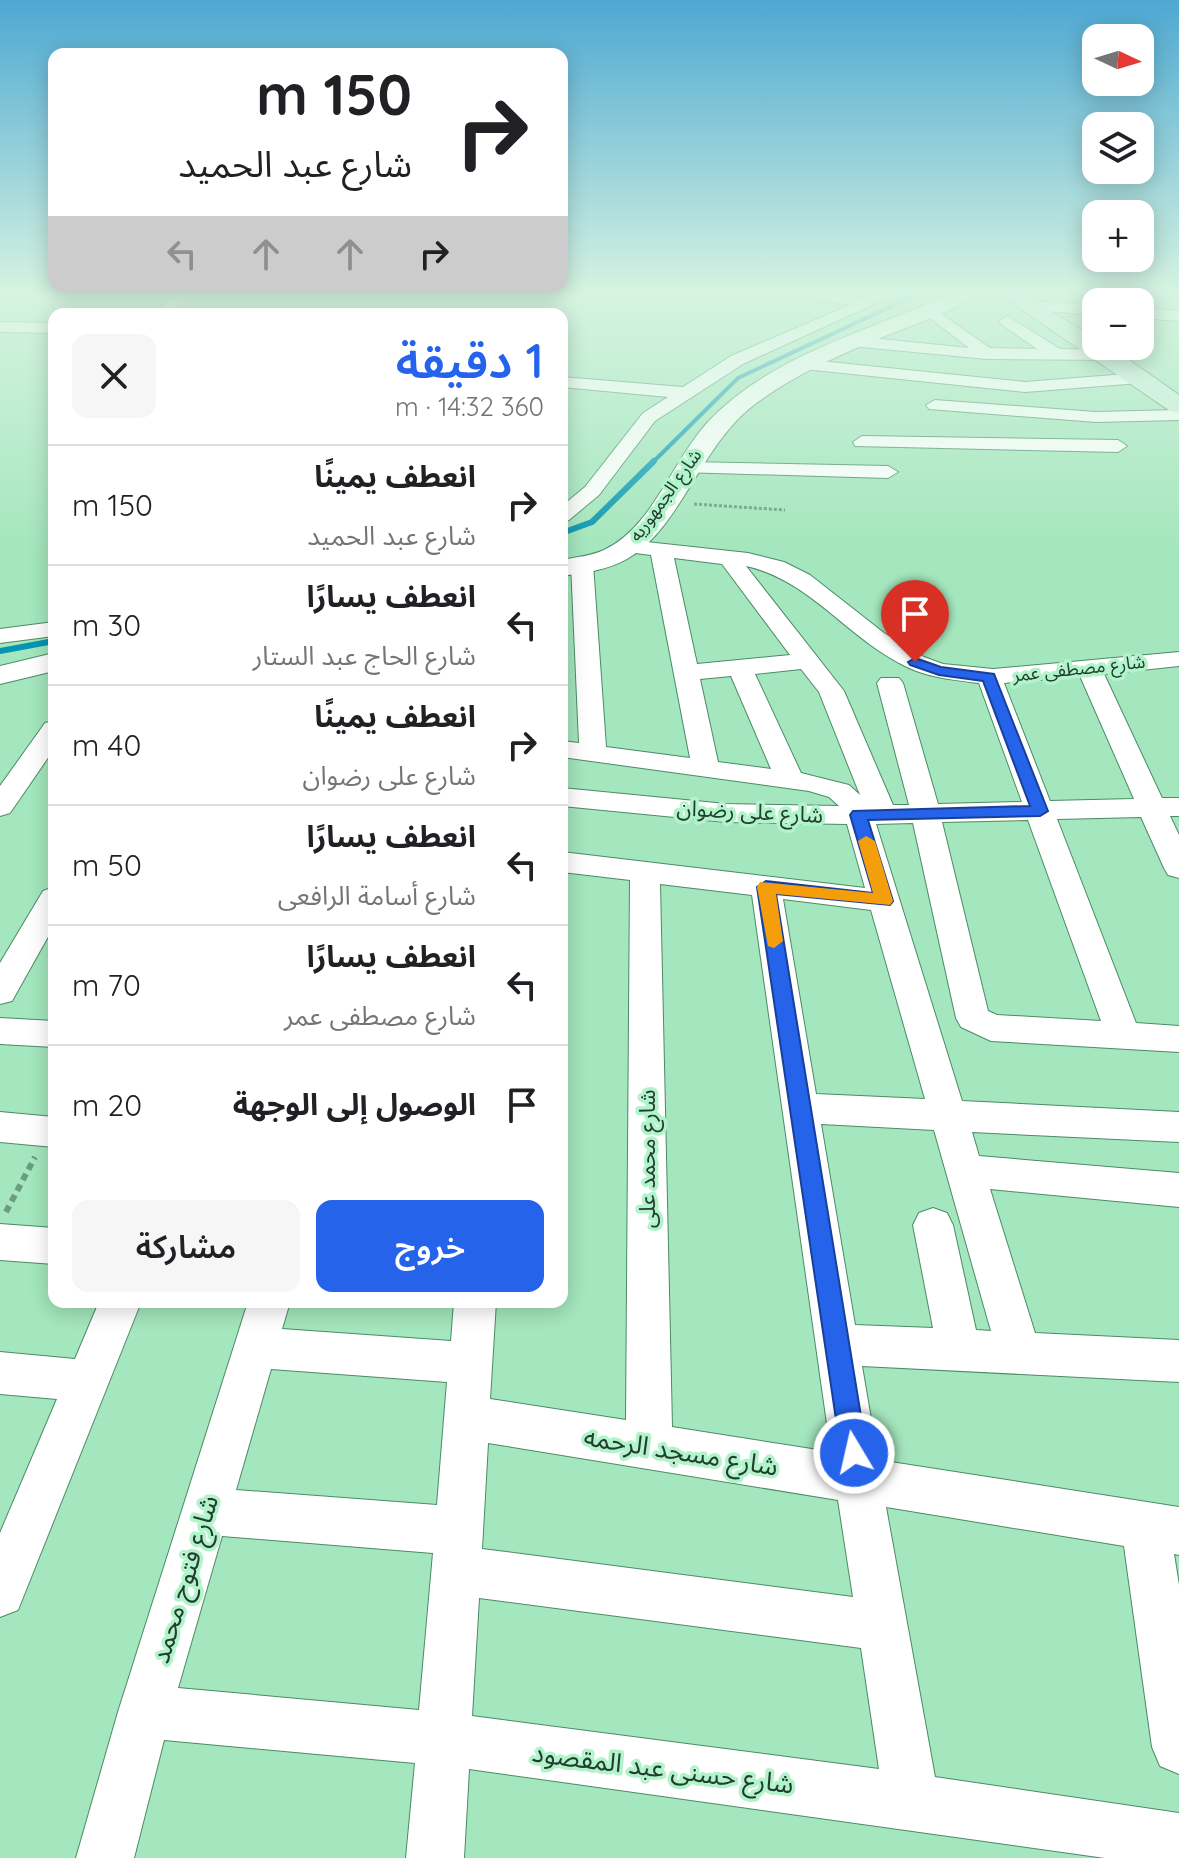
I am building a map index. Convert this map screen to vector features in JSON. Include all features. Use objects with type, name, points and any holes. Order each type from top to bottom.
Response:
[{"type":"main road","points":[[1140,379],[1179,406]]},
{"type":"street","points":[[568,512],[585,500],[649,417],[708,379]]},
{"type":"street","name":"شارع الجمهوريه","points":[[572,566],[606,558],[628,546],[665,502],[716,426],[776,379]]},
{"type":"street","points":[[934,379],[1025,387],[1130,379]]},
{"type":"street","points":[[568,383],[686,393]]},
{"type":"street","points":[[935,405],[1096,417],[1179,415]]},
{"type":"street","points":[[862,442],[1122,451],[1096,417]]},
{"type":"street","points":[[687,468],[888,472]]},
{"type":"street","name":"شارع مصطفى عمر","points":[[628,546],[776,567],[802,580],[875,638],[915,662],[939,671],[989,677],[1179,659]]},
{"type":"street","points":[[661,550],[706,769]]},
{"type":"street","points":[[729,558],[831,691],[871,815],[884,901],[1019,1353]]},
{"type":"street","points":[[572,566],[593,753]]},
{"type":"street","points":[[0,636],[48,630]]},
{"type":"street","points":[[686,673],[809,661]]},
{"type":"street","points":[[0,675],[48,663]]},
{"type":"street","points":[[1088,666],[1166,808],[1179,868]]},
{"type":"street","points":[[740,668],[790,780]]},
{"type":"street","points":[[989,677],[1124,1036]]},
{"type":"street","points":[[890,683],[926,814],[973,1018],[991,1028],[1179,1039]]},
{"type":"street","points":[[0,807],[48,738]]},
{"type":"street","points":[[568,750],[790,780],[839,791],[871,815]]},
{"type":"street","name":"شارع على رضوان","points":[[568,798],[726,813],[871,815],[1166,808]]},
{"type":"street","points":[[568,863],[884,901]]},
{"type":"street","name":"شارع محمد على","points":[[645,872],[649,1446]]},
{"type":"street","points":[[766,887],[858,1480],[912,1801]]},
{"type":"street","points":[[0,992],[45,930]]},
{"type":"street","points":[[0,1031],[48,1034]]},
{"type":"street","points":[[800,1108],[1179,1127]]},
{"type":"street","points":[[0,1127],[48,1132]]},
{"type":"street","points":[[964,1171],[1179,1190]]},
{"type":"street","points":[[933,1225],[959,1350]]},
{"type":"street","points":[[0,1242],[48,1246]]},
{"type":"street","points":[[2,1583],[117,1308]]},
{"type":"street","name":"شارع فتوح محمد","points":[[105,1858],[145,1712],[267,1308]]},
{"type":"street","points":[[435,1858],[475,1308]]},
{"type":"street","points":[[837,1344],[1179,1361]]},
{"type":"street","points":[[255,1348],[471,1363]]},
{"type":"street","points":[[0,1373],[87,1381]]},
{"type":"street","name":"شارع مسجد الرحمه","points":[[467,1417],[1162,1528]]},
{"type":"street","points":[[205,1511],[457,1551],[883,1626]]},
{"type":"street","points":[[1162,1528],[1178,1733]]},
{"type":"street","name":"شارع حسنى عبد المقصود","points":[[145,1712],[443,1739],[912,1801],[1179,1841]]},
{"type":"path","points":[[665,502],[785,510]]},
{"type":"path","points":[[0,1222],[48,1139]]},
{"type":"waterway","points":[[652,463],[737,379]]},
{"type":"waterway","points":[[568,531],[592,522],[654,461]]},
{"type":"waterway","points":[[0,651],[48,642]]},
{"type":"slow traffic","points":[[774,941],[766,887],[884,901],[866,841]]},
{"type":"route","points":[[854,1453],[766,887],[884,901],[858,815],[1040,811],[989,677],[939,671],[915,662]]}]
